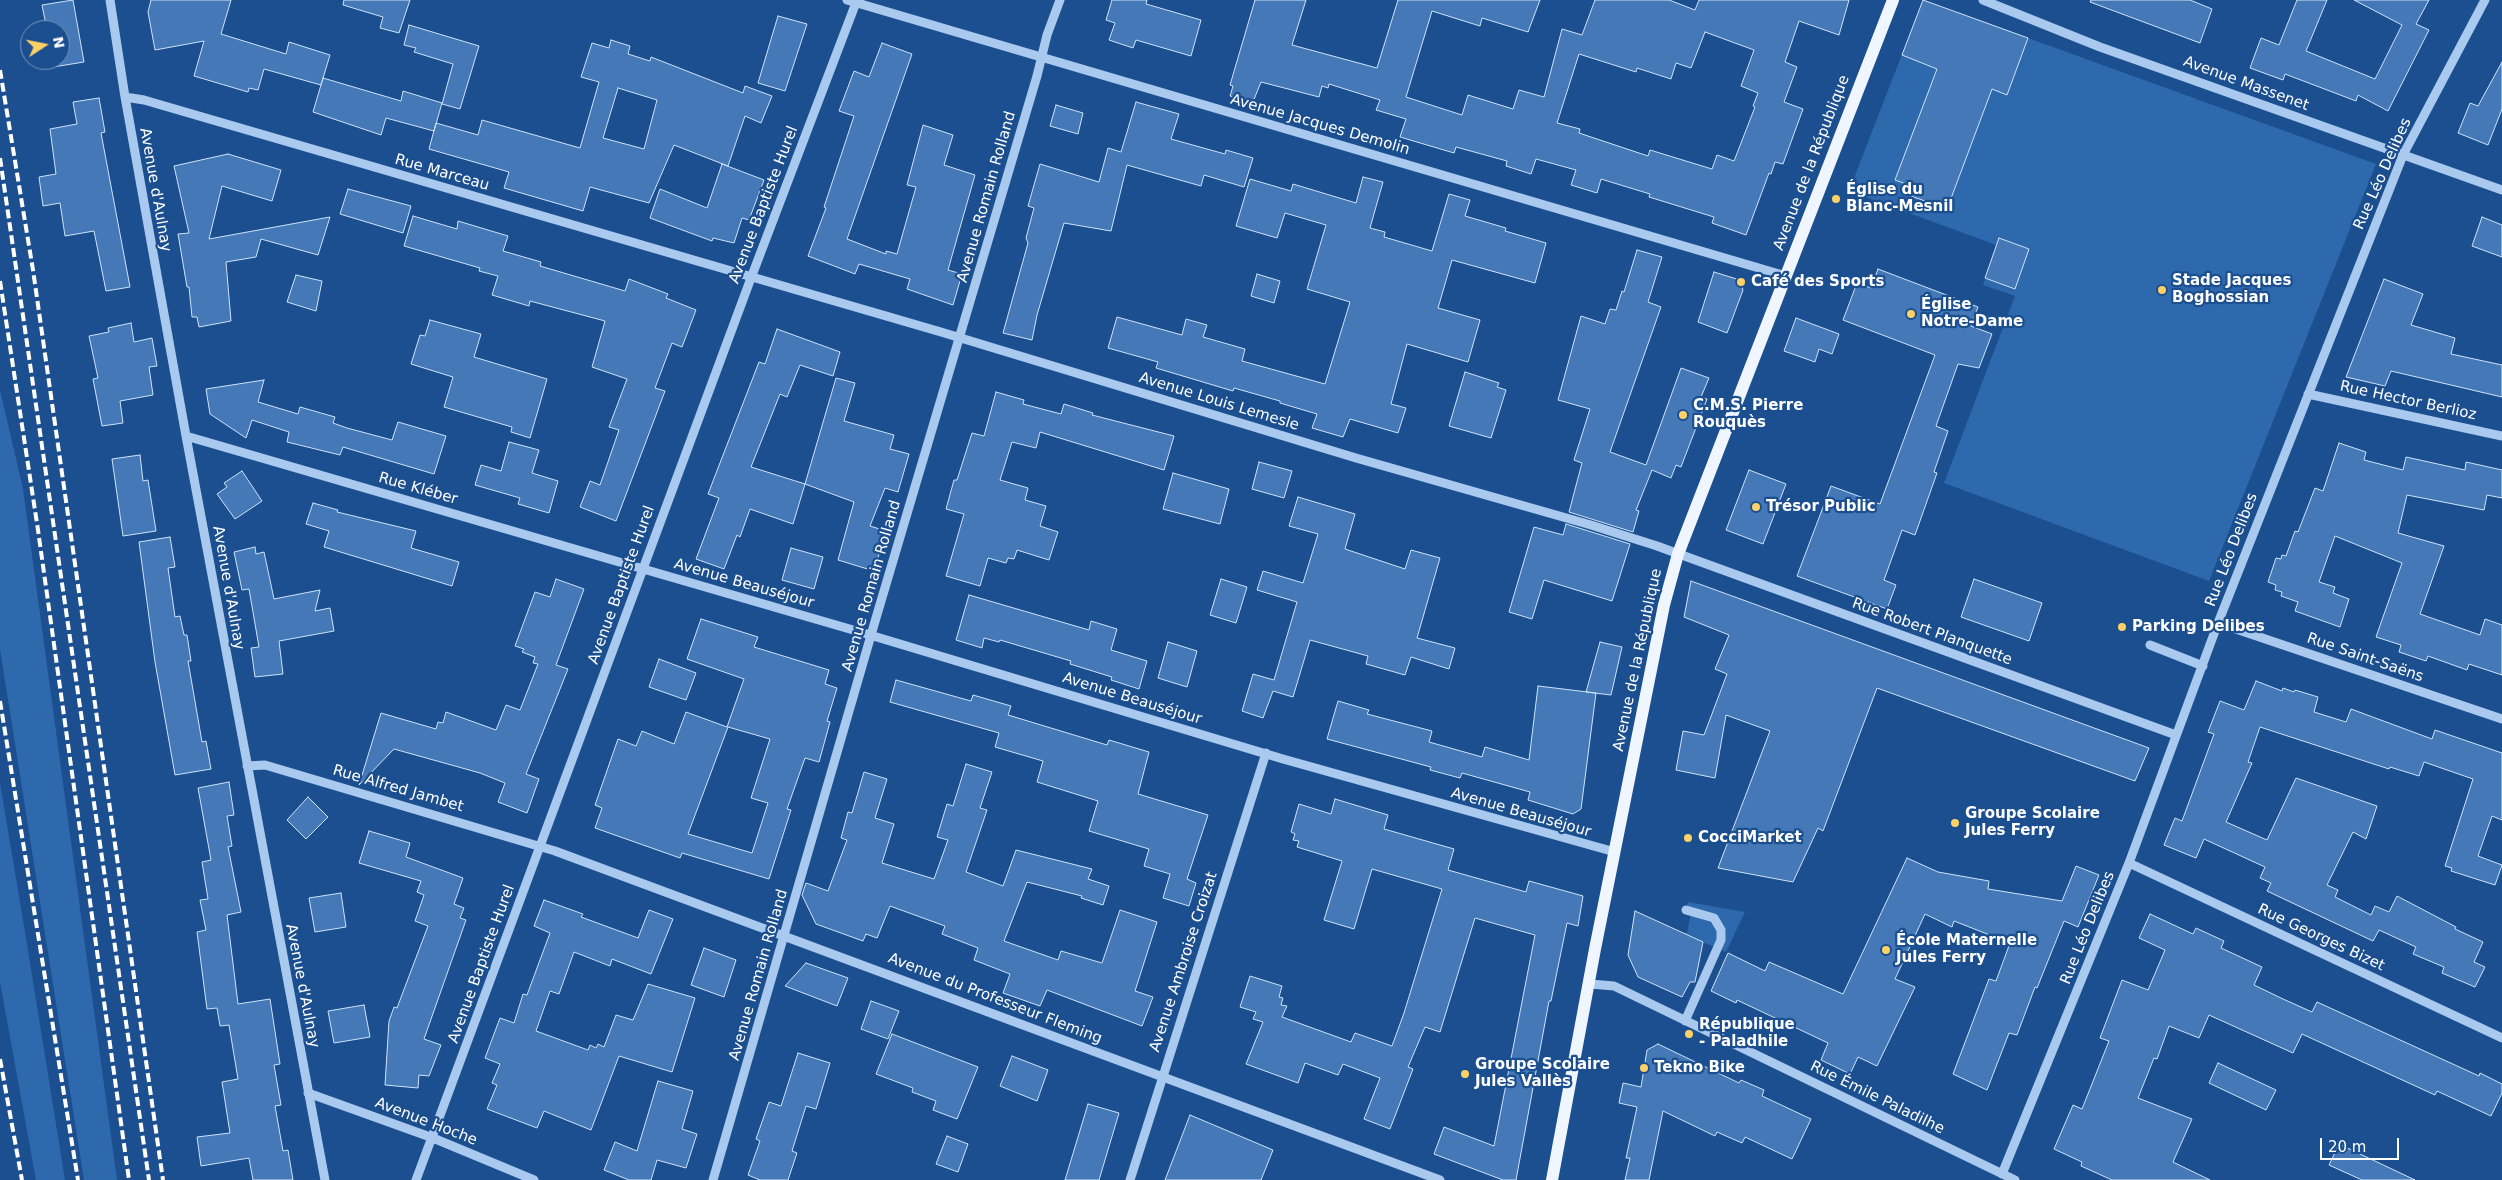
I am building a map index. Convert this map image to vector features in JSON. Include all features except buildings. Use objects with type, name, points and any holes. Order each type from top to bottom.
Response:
[{"type":"main road","name":"Avenue de la République","points":[[1552,1180],[1664,605],[1678,554],[1893,0]]},
{"type":"street","name":"Avenue d'Aulnay","points":[[110,0],[125,97],[246,766],[325,1180]]},
{"type":"street","name":"Avenue Jacques Demolin","points":[[847,0],[857,1],[1041,58],[1786,276]]},
{"type":"street","name":"Avenue Romain Rolland","points":[[713,1180],[1041,58],[1060,0]]},
{"type":"street","name":"Avenue Massenet","points":[[1983,0],[2100,47],[2502,190]]},
{"type":"street","name":"Rue Léo Delibes","points":[[2002,1174],[2129,863],[2218,623],[2403,155],[2485,0]]},
{"type":"street","name":"Avenue Baptiste Hurel","points":[[416,1180],[751,278],[857,1]]},
{"type":"street","name":"Rue Marceau","points":[[125,97],[144,100],[751,278]]},
{"type":"street","name":"Avenue Louis Lemesle","points":[[751,278],[959,338],[1356,458],[1591,525],[1678,554]]},
{"type":"street","name":"Rue Hector Berlioz","points":[[2308,394],[2502,436]]},
{"type":"street","name":"Rue Kléber","points":[[186,436],[643,570]]},
{"type":"street","name":"Rue Robert Planquette","points":[[1678,554],[2176,735]]},
{"type":"street","name":"Avenue Beauséjour","points":[[643,570],[872,635],[1266,754],[1615,852]]},
{"type":"street","name":"Rue Saint-Saëns","points":[[2218,623],[2502,719]]},
{"type":"street","points":[[2150,645],[2202,666]]},
{"type":"street","name":"Avenue Ambroise Croizat","points":[[1130,1180],[1266,754]]},
{"type":"street","name":"Rue Alfred Jambet","points":[[246,766],[265,765],[541,846]]},
{"type":"street","name":"Avenue du Professeur Fleming","points":[[541,846],[785,935],[1440,1180]]},
{"type":"street","name":"Rue Georges Bizet","points":[[2129,863],[2502,1038]]},
{"type":"street","points":[[1686,910],[1714,918],[1721,930],[1721,940],[1686,1021]]},
{"type":"street","name":"Rue Émile Paladilhe","points":[[1590,984],[1614,986],[2015,1180]]},
{"type":"street","name":"Avenue Hoche","points":[[308,1092],[433,1138],[534,1180]]},
{"type":"shaded area","name":"Stade Jacques Boghossian","points":[[1923,0],[2376,164],[2209,581],[1944,483],[2015,296],[1983,285],[1996,245],[1849,191]]},
{"type":"shaded area","points":[[0,390],[23,489],[117,1180],[84,1180],[0,649]]},
{"type":"shaded area","points":[[0,783],[65,1180],[36,1180],[0,982]]},
{"type":"shaded area","points":[[1688,902],[1745,912],[1726,952],[1682,933],[1687,933],[1691,913],[1686,910]]},
{"type":"railway","points":[[0,70],[33,270],[163,1180]]},
{"type":"railway","points":[[0,158],[149,1180]]},
{"type":"railway","points":[[0,281],[38,530],[129,1180]]},
{"type":"railway","points":[[0,701],[78,1180]]},
{"type":"railway","points":[[0,1059],[22,1180]]},
{"type":"place","name":"Église du Blanc-Mesnil","points":[[1836,199]]},
{"type":"place","name":"Café des Sports","points":[[1741,282]]},
{"type":"place","name":"Stade Jacques Boghossian","points":[[2162,290]]},
{"type":"place","name":"Église Notre-Dame","points":[[1911,314]]},
{"type":"place","name":"C.M.S. Pierre Rouquès","points":[[1683,415]]},
{"type":"place","name":"Trésor Public","points":[[1756,507]]},
{"type":"place","name":"Parking Delibes","points":[[2122,627]]},
{"type":"place","name":"Groupe Scolaire Jules Ferry","points":[[1955,823]]},
{"type":"place","name":"CocciMarket","points":[[1688,838]]},
{"type":"place","name":"École Maternelle Jules Ferry","points":[[1886,950]]},
{"type":"place","name":"République - Paladhile","points":[[1689,1034]]},
{"type":"place","name":"Tekno Bike","points":[[1644,1068]]},
{"type":"place","name":"Groupe Scolaire Jules Vallès","points":[[1465,1074]]}]
